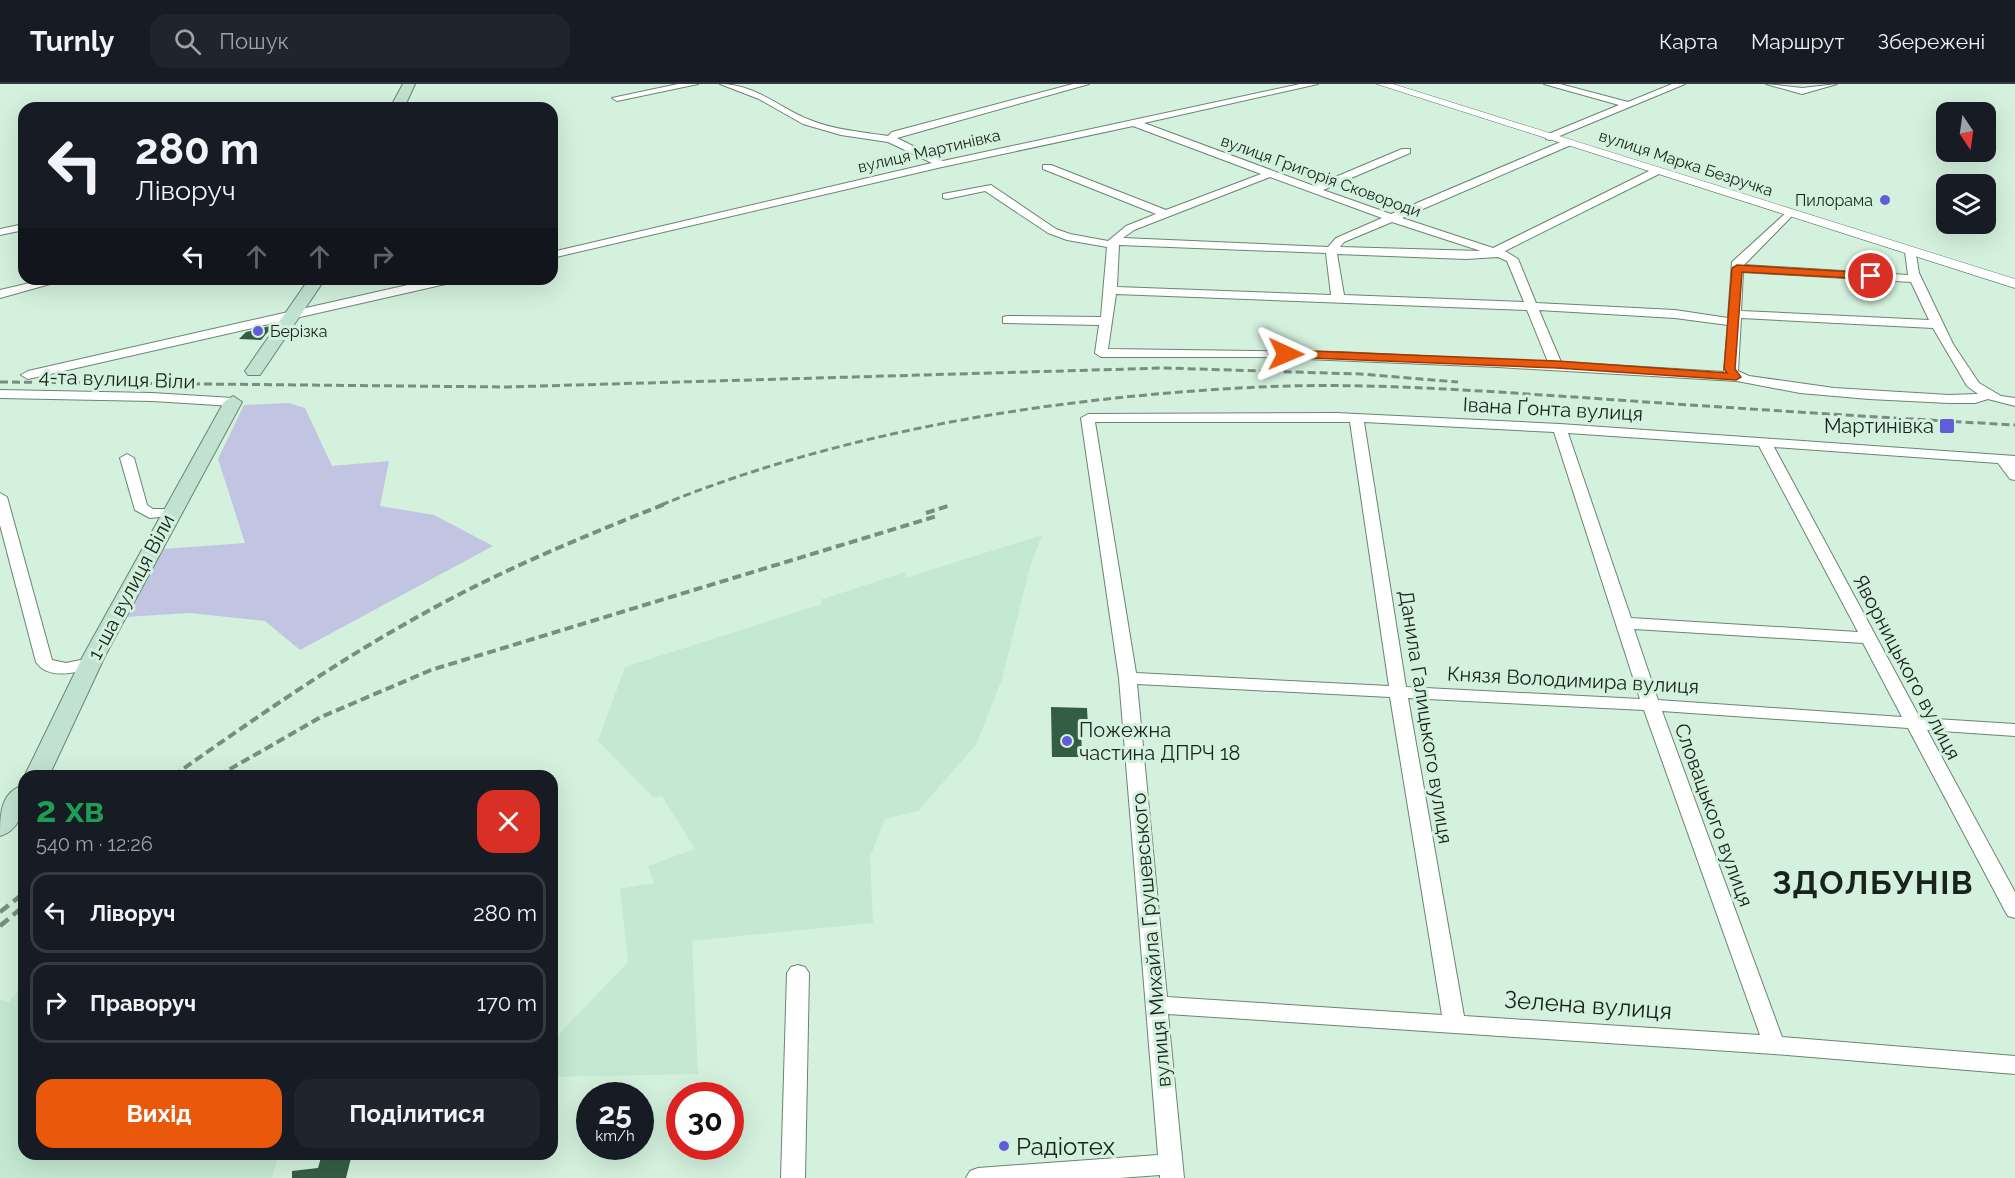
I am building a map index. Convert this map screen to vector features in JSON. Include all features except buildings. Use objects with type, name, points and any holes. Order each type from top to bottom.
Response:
[{"type":"main road","points":[[400,102],[408,84]]},
{"type":"main road","points":[[254,371],[313,285]]},
{"type":"main road","name":"1-ша вулиця Віли","points":[[39,770],[60,731],[90,663],[233,402]]},
{"type":"main road","points":[[0,827],[18,802]]},
{"type":"street","points":[[617,98],[693,84]]},
{"type":"street","points":[[725,84],[748,91],[784,111],[823,127],[890,139],[942,164]]},
{"type":"street","points":[[890,139],[896,134],[1084,84]]},
{"type":"street","name":"вулиця Мартинівка","points":[[558,254],[942,164],[1137,124],[1313,84]]},
{"type":"street","name":"вулиця Марка Безручка","points":[[1382,84],[2015,284]]},
{"type":"street","points":[[1549,84],[1628,105]]},
{"type":"street","points":[[1550,137],[1680,84]]},
{"type":"street","points":[[1771,84],[1802,91],[1832,84]]},
{"type":"street","name":"вулиця Григорія Сковороди","points":[[1137,124],[1392,219],[1498,252]]},
{"type":"street","points":[[1331,250],[1340,240],[1567,143]]},
{"type":"street","points":[[1313,190],[1406,151]]},
{"type":"street","points":[[1047,167],[1164,214]]},
{"type":"street","points":[[947,196],[987,187],[1053,231],[1067,237],[1113,243],[1466,256],[1498,252],[1657,171]]},
{"type":"street","points":[[1269,174],[1130,228],[1113,243],[1111,290],[1101,353],[1322,354],[1557,364],[1736,377],[1763,385],[1819,390],[1949,399],[1975,399],[1988,395]]},
{"type":"street","points":[[1736,377],[1730,369],[1738,262],[1789,213]]},
{"type":"street","points":[[0,232],[18,228]]},
{"type":"street","points":[[1331,250],[1338,299]]},
{"type":"street","points":[[1911,251],[1916,279],[1937,324],[1974,386],[1988,395],[2015,402]]},
{"type":"street","points":[[1498,252],[1512,259],[1557,364]]},
{"type":"street","points":[[1737,268],[1916,279]]},
{"type":"street","points":[[0,294],[37,285]]},
{"type":"street","points":[[28,375],[250,322],[294,316],[425,285]]},
{"type":"street","points":[[1111,290],[1532,306],[1733,318],[1937,324]]},
{"type":"street","points":[[1006,320],[1106,321]]},
{"type":"street","name":"4-та вулиця Віли","points":[[0,394],[152,396],[233,402]]},
{"type":"street","name":"Івана Ґонта вулиця","points":[[1088,418],[1304,416],[1356,418],[1560,428],[2008,459]]},
{"type":"street","name":"вулиця Михайла Грушевського","points":[[1088,418],[1128,678],[1172,1171]]},
{"type":"street","name":"Данила Галицького вулиця","points":[[1356,418],[1398,691],[1454,1023]]},
{"type":"street","name":"Словацького вулиця","points":[[1560,428],[1651,705],[1774,1045]]},
{"type":"street","name":"Яворницького вулиця","points":[[1764,442],[2015,911]]},
{"type":"street","points":[[127,458],[140,507],[150,514],[172,512]]},
{"type":"street","points":[[2008,459],[2015,476]]},
{"type":"street","points":[[0,497],[44,662],[52,668],[61,669],[90,663]]},
{"type":"street","points":[[1624,623],[1868,638]]},
{"type":"street","name":"Князя Володимира вулиця","points":[[1128,678],[1651,705],[1914,725],[2015,730]]},
{"type":"street","points":[[793,1178],[798,973]]},
{"type":"street","name":"Зелена вулиця","points":[[1156,1005],[1774,1045],[2015,1065]]},
{"type":"street","points":[[978,1178],[1172,1171]]},
{"type":"shaded area","points":[[289,403],[305,408],[332,466],[389,461],[380,506],[434,515],[493,546],[300,650],[265,621],[190,613],[125,617],[162,549],[245,543],[218,459],[244,405]]},
{"type":"shaded area","points":[[1042,535],[1030,567],[1002,679],[976,745],[918,811],[885,819],[870,857],[873,923],[692,941],[698,1074],[558,1077],[559,1034],[628,962],[620,889],[654,883],[648,866],[695,849],[662,796],[654,798],[598,741],[625,667],[822,604],[820,600],[905,572],[905,578]]},
{"type":"shaded area","points":[[18,990],[18,1160],[277,1160],[272,1178],[0,1178],[0,1000],[9,1002]]},
{"type":"railway","points":[[0,382],[506,387],[1164,368],[1360,374],[1458,382]]},
{"type":"railway","points":[[661,505],[805,456],[955,421],[1107,399],[1259,387],[1424,388],[2015,425]]},
{"type":"railway","points":[[182,770],[326,672],[450,599],[572,542],[665,504]]},
{"type":"railway","points":[[926,513],[951,505]]},
{"type":"railway","points":[[228,770],[321,717],[431,670],[937,516]]},
{"type":"railway","points":[[0,912],[18,898]]},
{"type":"railway","points":[[0,926],[18,911]]},
{"type":"place","name":"Пилорама","points":[[1885,200]]},
{"type":"place","name":"Берізка","points":[[258,331]]},
{"type":"place","name":"Мартинівка","points":[[1947,426]]},
{"type":"place","name":"Пожежна частина ДПРЧ 18","points":[[1067,741]]},
{"type":"place","name":"Радiотех","points":[[1004,1146]]},
{"type":"district","name":"ЗДОЛБУНІВ","points":[[1873,882]]},
{"type":"route","points":[[1286,354],[1557,364],[1736,377],[1730,369],[1737,268],[1871,276]]}]
